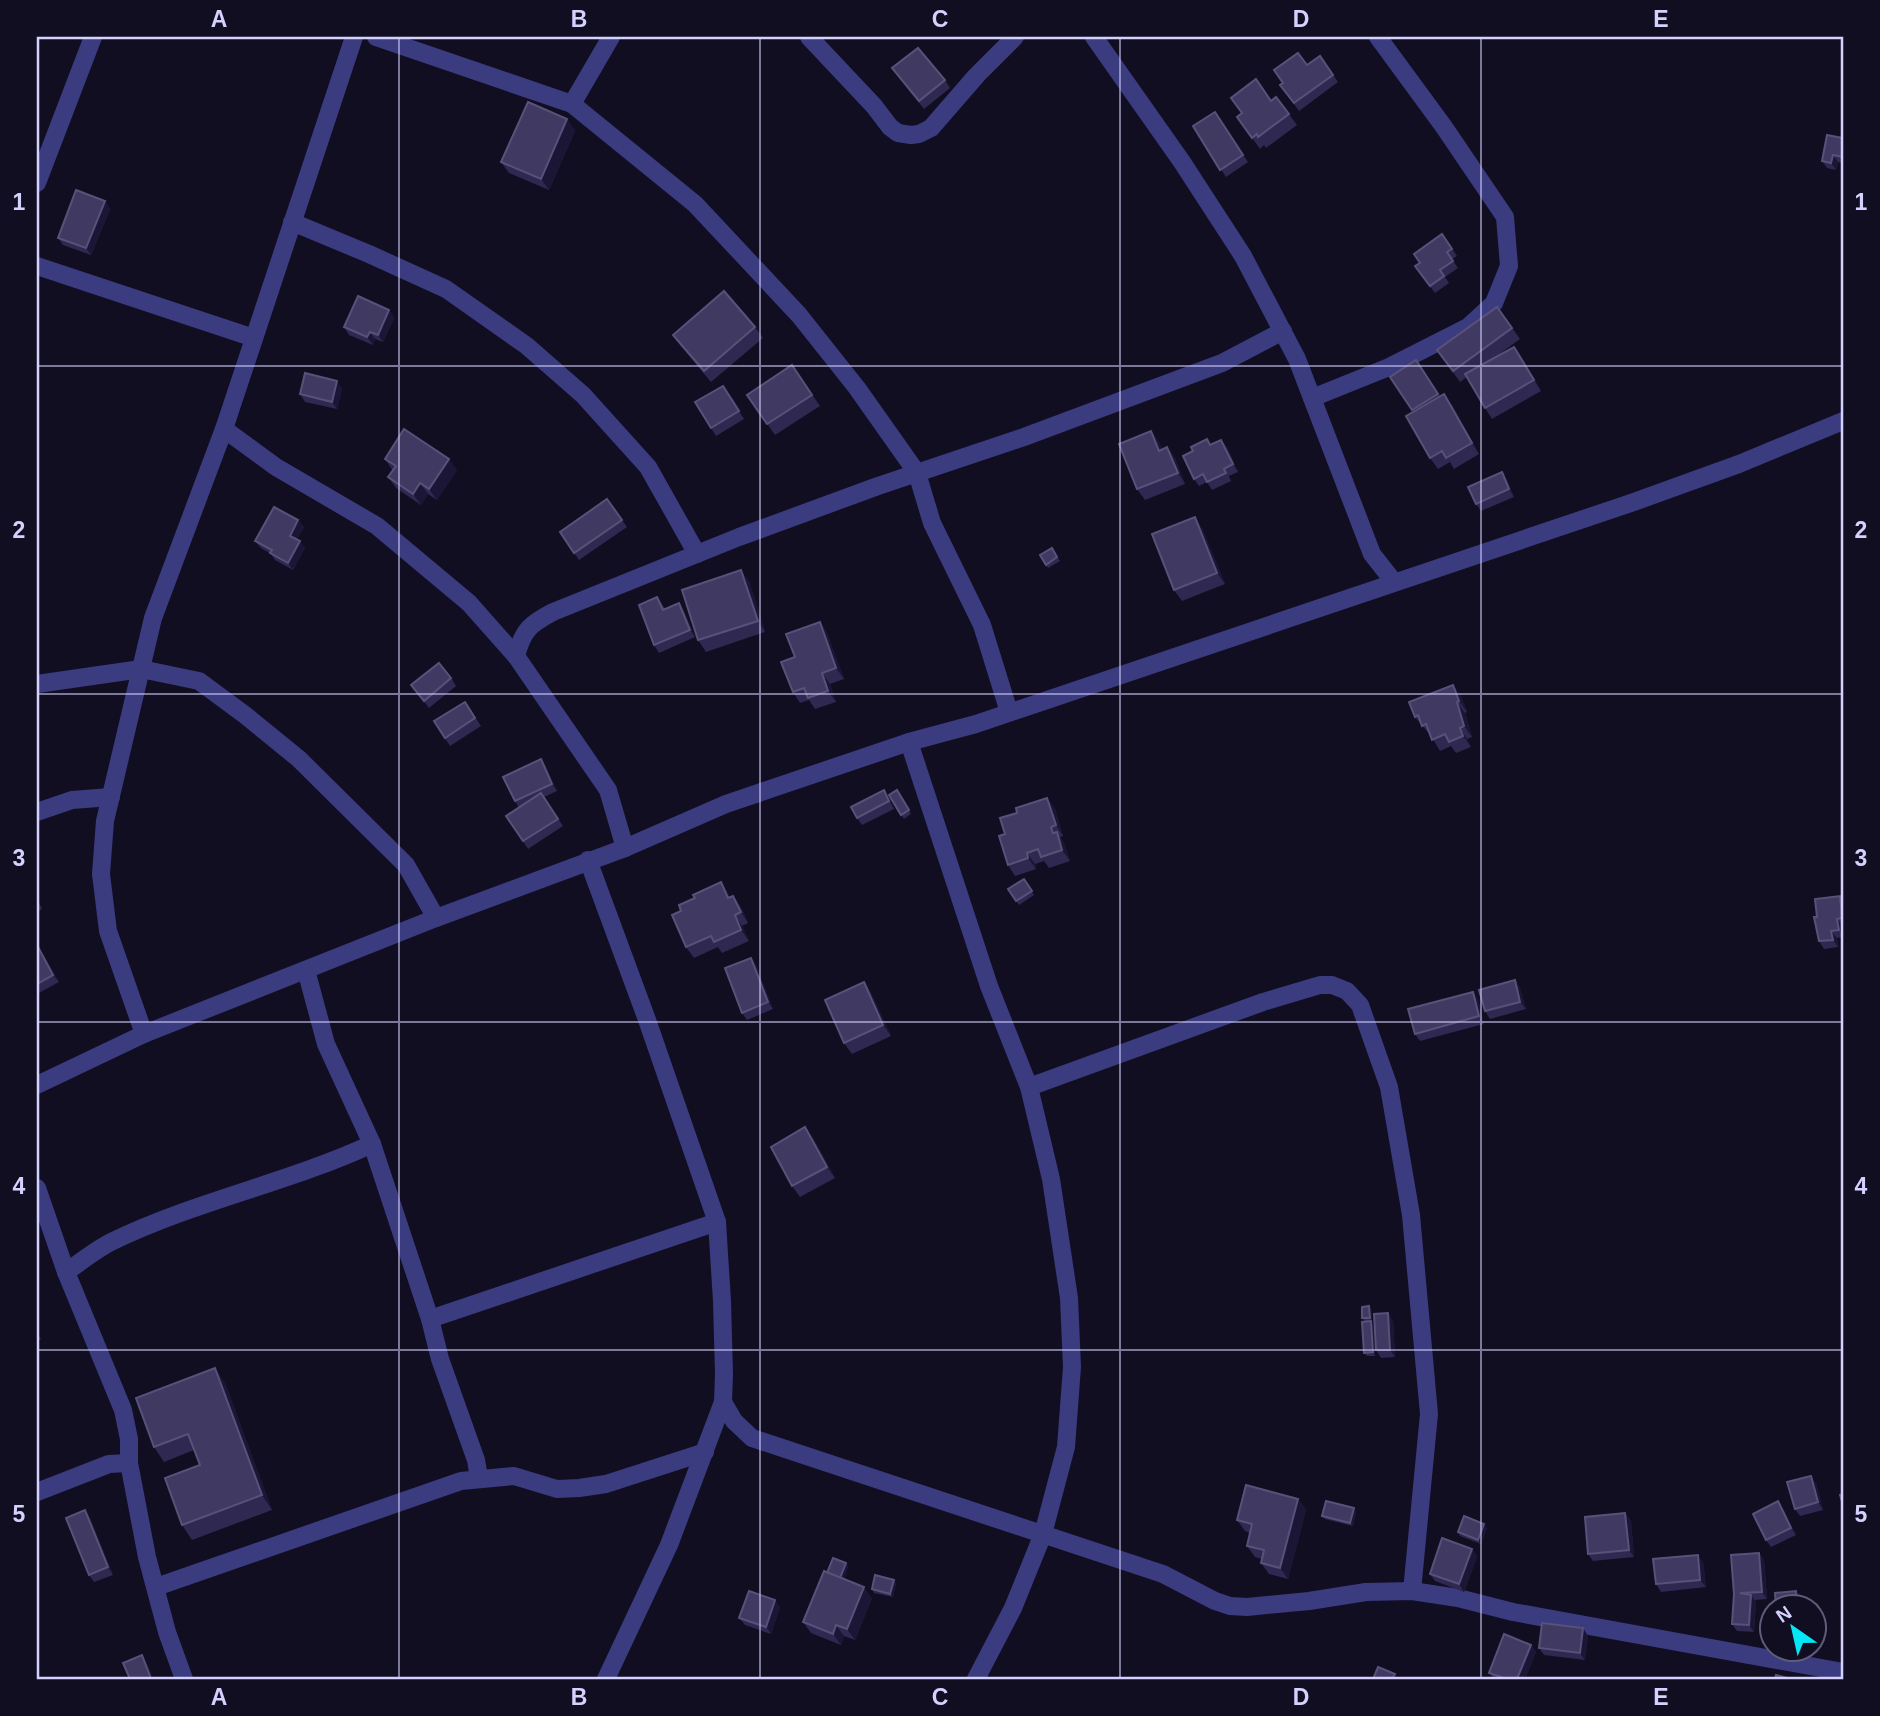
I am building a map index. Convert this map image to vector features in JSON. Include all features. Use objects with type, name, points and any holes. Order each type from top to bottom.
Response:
[{"type":"street","points":[[37,183],[93,37]]},
{"type":"street","points":[[144,1034],[108,931],[101,874],[111,797],[153,618],[224,429],[354,37]]},
{"type":"street","points":[[376,37],[572,104],[695,204],[799,315],[857,388],[917,473],[932,523],[982,625],[1009,712]]},
{"type":"street","points":[[572,104],[611,37]]},
{"type":"street","points":[[809,37],[874,106],[890,127],[898,133],[911,135],[931,128],[977,75],[1015,37]]},
{"type":"street","points":[[1094,37],[1182,162],[1243,256],[1297,359],[1372,554],[1394,582]]},
{"type":"street","points":[[1312,398],[1389,367],[1468,327],[1494,303],[1509,266],[1504,217],[1444,127],[1378,37]]},
{"type":"street","points":[[292,222],[446,289],[527,346],[583,396],[648,467],[697,554]]},
{"type":"street","points":[[37,266],[254,338]]},
{"type":"street","points":[[516,656],[523,634],[532,622],[553,612],[865,490],[1222,363],[1283,331]]},
{"type":"street","points":[[37,1085],[144,1034],[436,918],[625,848],[726,804],[1643,499],[1739,464],[1843,421]]},
{"type":"street","points":[[224,429],[276,467],[377,526],[469,603],[516,656],[608,790],[625,848]]},
{"type":"street","points":[[37,684],[141,669],[199,681],[299,759],[407,865],[436,918]]},
{"type":"street","points":[[909,742],[989,986],[1029,1087],[1051,1179],[1069,1298],[1072,1367],[1066,1447],[1043,1534],[1013,1608],[976,1679]]},
{"type":"street","points":[[37,812],[72,800],[111,797]]},
{"type":"street","points":[[588,860],[717,1222],[722,1301],[723,1402],[669,1545],[606,1679]]},
{"type":"street","points":[[306,970],[326,1044],[372,1144],[430,1319],[440,1359],[476,1460],[478,1478]]},
{"type":"street","points":[[1029,1087],[1263,1002],[1320,985],[1332,985],[1347,991],[1360,1005],[1389,1087],[1411,1215],[1429,1414],[1412,1591]]},
{"type":"street","points":[[66,1272],[108,1243],[152,1224],[340,1159],[372,1144]]},
{"type":"street","points":[[37,1188],[66,1272],[123,1410],[129,1439],[129,1463],[156,1587],[167,1632],[184,1679]]},
{"type":"street","points":[[430,1319],[717,1222]]},
{"type":"street","points":[[723,1402],[734,1420],[752,1438],[1163,1574],[1214,1601],[1230,1606],[1296,1602],[1366,1592],[1412,1591],[1843,1672]]},
{"type":"street","points":[[156,1587],[437,1488],[478,1478],[514,1476],[556,1489],[579,1488],[606,1484],[705,1452]]},
{"type":"street","points":[[37,1492],[109,1464],[129,1463]]},
{"type":"building","points":[[918,48],[945,80],[919,101],[892,68]]},
{"type":"building","points":[[1298,53],[1307,65],[1320,56],[1333,75],[1294,103],[1280,85],[1283,83],[1274,70]]},
{"type":"building","points":[[1256,79],[1271,101],[1276,97],[1289,114],[1258,137],[1257,134],[1252,138],[1237,117],[1242,113],[1231,98]]},
{"type":"building","points":[[528,102],[567,119],[541,179],[501,162]]},
{"type":"building","points":[[1215,112],[1243,155],[1220,170],[1193,126]]},
{"type":"building","points":[[1827,135],[1843,138],[1843,157],[1833,155],[1831,163],[1822,161]]},
{"type":"building","points":[[76,190],[105,201],[86,248],[58,238]]},
{"type":"building","points":[[1442,234],[1452,249],[1447,252],[1453,261],[1440,270],[1444,276],[1430,286],[1415,266],[1420,263],[1414,254]]},
{"type":"building","points":[[724,291],[755,327],[704,371],[673,335]]},
{"type":"building","points":[[358,296],[389,310],[378,335],[370,332],[367,337],[344,327]]},
{"type":"building","points":[[1497,307],[1512,328],[1453,371],[1437,350]]},
{"type":"building","points":[[1514,347],[1534,380],[1485,408],[1465,374]]},
{"type":"building","points":[[1416,360],[1438,394],[1412,410],[1390,377]]},
{"type":"building","points":[[792,365],[812,395],[767,424],[747,395]]},
{"type":"building","points":[[305,373],[337,381],[332,402],[300,394]]},
{"type":"building","points":[[723,386],[739,411],[711,428],[695,402]]},
{"type":"building","points":[[1444,394],[1472,443],[1446,458],[1442,451],[1430,458],[1406,416]]},
{"type":"building","points":[[404,429],[449,459],[429,489],[420,483],[413,494],[388,477],[396,466],[385,459]]},
{"type":"building","points":[[1151,431],[1159,451],[1167,447],[1178,473],[1137,489],[1119,444]]},
{"type":"building","points":[[1207,439],[1210,445],[1221,440],[1233,464],[1224,469],[1226,473],[1207,482],[1203,474],[1194,479],[1183,456],[1193,451],[1191,447]]},
{"type":"building","points":[[1502,472],[1509,489],[1476,504],[1468,487]]},
{"type":"building","points":[[607,499],[622,520],[574,553],[560,532]]},
{"type":"building","points":[[274,507],[298,520],[290,536],[300,541],[288,563],[255,541]]},
{"type":"building","points":[[1195,517],[1217,573],[1174,590],[1152,534]]},
{"type":"building","points":[[1052,548],[1057,557],[1046,565],[1040,555]]},
{"type":"building","points":[[741,570],[758,621],[698,640],[682,590]]},
{"type":"building","points":[[657,597],[663,610],[679,603],[690,630],[654,645],[639,605]]},
{"type":"building","points":[[820,622],[836,668],[822,673],[828,691],[808,698],[804,688],[793,692],[781,662],[795,657],[786,634]]},
{"type":"building","points":[[439,663],[451,678],[424,701],[411,685]]},
{"type":"building","points":[[1453,685],[1464,726],[1460,728],[1463,736],[1449,742],[1445,734],[1432,740],[1426,724],[1422,726],[1418,715],[1415,717],[1409,702]]},
{"type":"building","points":[[465,702],[475,718],[445,738],[434,721]]},
{"type":"building","points":[[541,759],[552,784],[515,801],[503,777]]},
{"type":"building","points":[[884,790],[889,801],[857,818],[851,807]]},
{"type":"building","points":[[897,790],[909,810],[901,815],[889,795]]},
{"type":"building","points":[[541,793],[558,819],[523,841],[506,816]]},
{"type":"building","points":[[1047,798],[1056,825],[1051,827],[1053,833],[1057,832],[1062,850],[1041,857],[1038,849],[1027,853],[1028,858],[1008,865],[999,836],[1005,834],[1000,818],[1017,813],[1016,808]]},
{"type":"building","points":[[1024,879],[1032,891],[1016,901],[1008,889]]},
{"type":"building","points":[[721,882],[728,898],[733,896],[741,912],[735,915],[741,930],[714,942],[711,936],[686,947],[672,915],[681,911],[679,905],[695,898],[693,895]]},
{"type":"building","points":[[1840,896],[1842,918],[1837,919],[1839,930],[1831,931],[1833,940],[1819,941],[1814,917],[1817,917],[1815,899]]},
{"type":"building","points":[[37,945],[53,975],[37,984]]},
{"type":"building","points":[[751,958],[768,1002],[742,1013],[725,968]]},
{"type":"building","points":[[1515,980],[1520,1002],[1485,1011],[1479,990]]},
{"type":"building","points":[[864,982],[883,1025],[844,1043],[825,1000]]},
{"type":"building","points":[[1473,992],[1479,1016],[1415,1034],[1408,1009]]},
{"type":"building","points":[[805,1127],[827,1167],[792,1186],[771,1147]]},
{"type":"building","points":[[1369,1306],[1370,1318],[1362,1318],[1362,1307]]},
{"type":"building","points":[[1388,1313],[1390,1350],[1376,1350],[1374,1314]]},
{"type":"building","points":[[1371,1321],[1373,1352],[1364,1353],[1362,1322]]},
{"type":"building","points":[[215,1368],[262,1495],[182,1525],[165,1478],[200,1465],[188,1434],[154,1447],[136,1398]]},
{"type":"building","points":[[1811,1476],[1818,1502],[1795,1509],[1787,1482]]},
{"type":"building","points":[[1246,1485],[1298,1499],[1280,1568],[1261,1563],[1264,1550],[1247,1546],[1252,1524],[1237,1520]]},
{"type":"building","points":[[1326,1501],[1354,1508],[1350,1523],[1322,1516]]},
{"type":"building","points":[[1778,1501],[1791,1528],[1766,1540],[1753,1514]]},
{"type":"building","points":[[85,1510],[108,1567],[89,1575],[66,1518]]},
{"type":"building","points":[[1625,1513],[1629,1550],[1588,1554],[1585,1517]]},
{"type":"building","points":[[1464,1516],[1484,1524],[1478,1540],[1458,1532]]},
{"type":"building","points":[[1442,1538],[1472,1549],[1459,1584],[1430,1574]]},
{"type":"building","points":[[1759,1553],[1762,1592],[1740,1593],[1751,1595],[1749,1625],[1732,1624],[1734,1594],[1731,1555]]},
{"type":"building","points":[[1698,1555],[1700,1580],[1656,1584],[1653,1559]]},
{"type":"building","points":[[833,1558],[846,1563],[840,1578],[827,1573]]},
{"type":"building","points":[[824,1571],[864,1587],[847,1629],[836,1625],[833,1634],[803,1622]]},
{"type":"building","points":[[875,1575],[894,1580],[890,1594],[872,1589]]},
{"type":"building","points":[[749,1591],[775,1600],[766,1627],[739,1618]]},
{"type":"building","points":[[1796,1591],[1796,1594],[1775,1594]]},
{"type":"building","points":[[1542,1623],[1583,1628],[1580,1653],[1539,1648]]},
{"type":"building","points":[[1504,1634],[1531,1645],[1517,1679],[1489,1673]]},
{"type":"building","points":[[142,1655],[151,1679],[130,1679],[123,1663]]},
{"type":"building","points":[[1378,1667],[1395,1674],[1392,1679],[1373,1679]]},
{"type":"building","points":[[1776,1675],[1791,1679],[1775,1679]]}]
